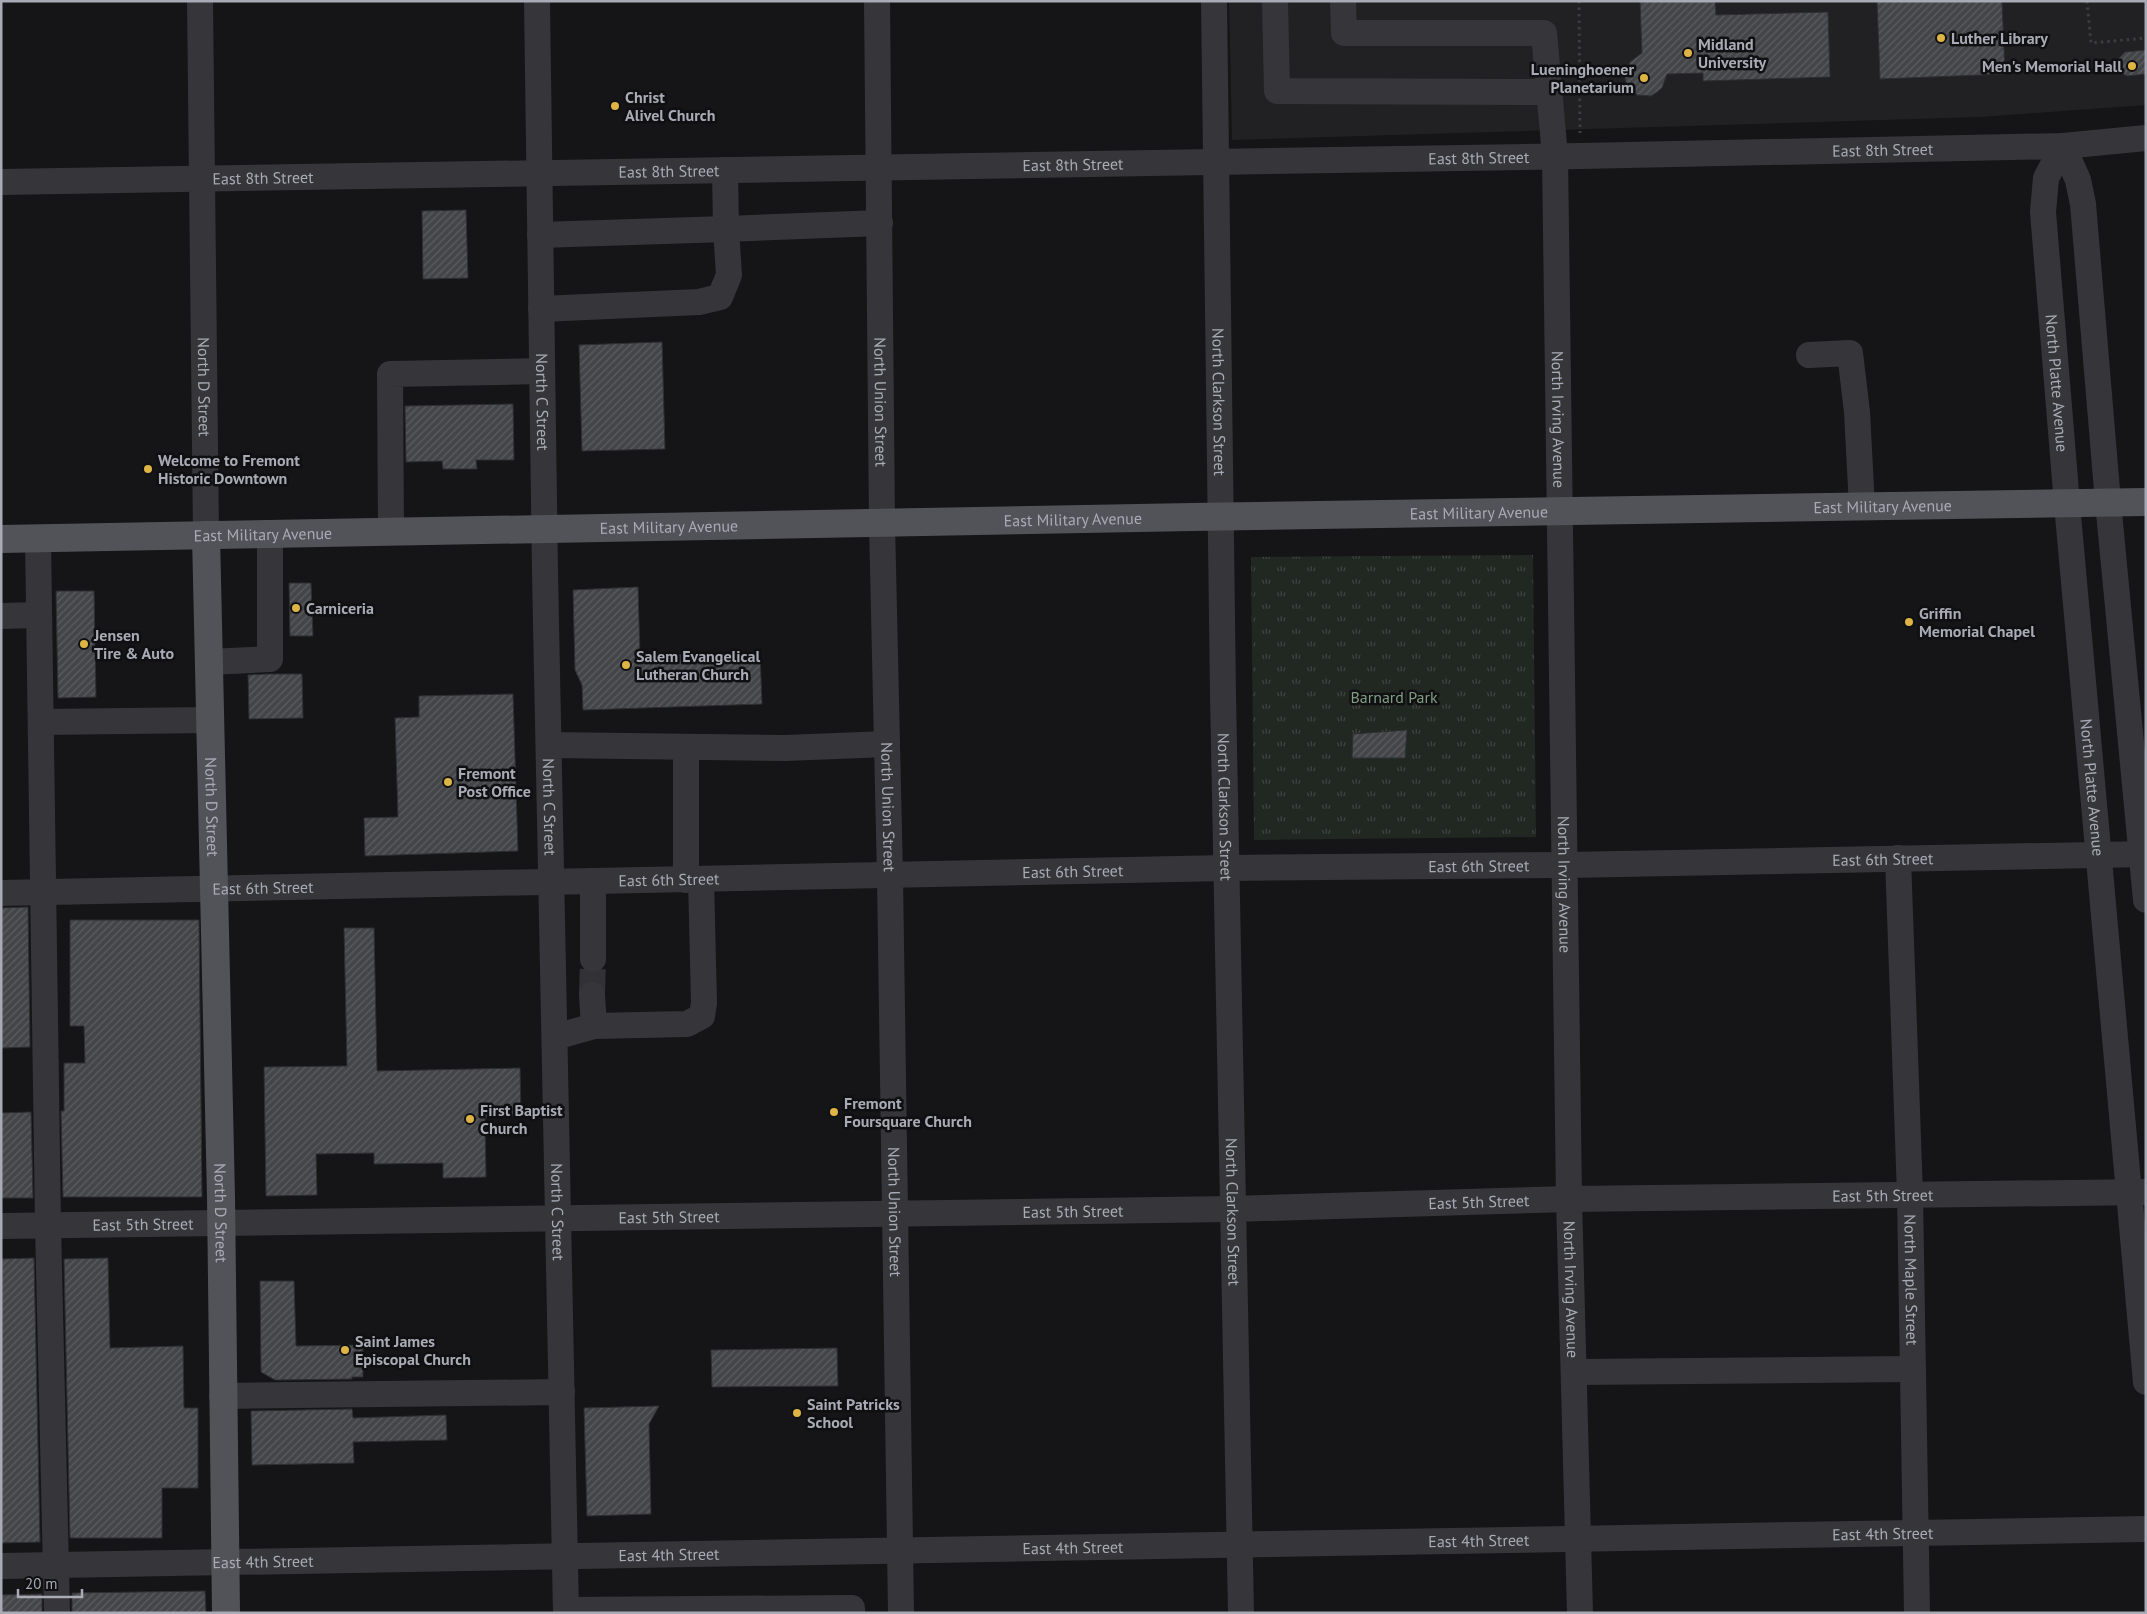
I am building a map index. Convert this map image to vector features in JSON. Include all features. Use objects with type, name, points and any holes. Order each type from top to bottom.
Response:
[{"type":"main road","name":"East Military Avenue","points":[[1,539],[1221,516],[2146,502]]},
{"type":"main road","name":"North D Street","points":[[206,535],[221,1223],[226,1613]]},
{"type":"street","name":"North D Street","points":[[200,1],[206,535]]},
{"type":"street","name":"North C Street","points":[[537,1],[544,529],[560,1217],[566,1611]]},
{"type":"street","name":"North Union Street","points":[[877,1],[882,523],[890,876],[901,1613]]},
{"type":"street","name":"North Clarkson Street","points":[[1214,1],[1232,1209],[1241,1613]]},
{"type":"street","points":[[1275,1],[1277,91],[1549,92]]},
{"type":"street","name":"North Irving Avenue","points":[[1344,1],[1344,34],[1544,34],[1549,92],[1568,156],[1559,511],[1566,866],[1569,1200],[1580,1613]]},
{"type":"street","name":"East 8th Street","points":[[1,182],[2062,146],[2146,138]]},
{"type":"street","points":[[2062,146],[2078,180],[2083,204],[2108,502],[2144,854],[2146,900]]},
{"type":"street","name":"North Platte Avenue","points":[[2062,146],[2046,178],[2043,212],[2099,855],[2137,1192],[2146,1382]]},
{"type":"street","points":[[541,309],[699,302],[720,297],[729,276],[724,170]]},
{"type":"street","points":[[540,235],[880,223]]},
{"type":"street","points":[[1810,355],[1850,354],[1862,507]]},
{"type":"street","points":[[391,532],[390,374],[542,371]]},
{"type":"street","points":[[209,662],[270,659],[270,534]]},
{"type":"street","points":[[38,538],[48,1225],[57,1613]]},
{"type":"street","points":[[1,616],[39,615]]},
{"type":"street","points":[[41,722],[210,720]]},
{"type":"street","points":[[549,745],[785,748],[887,744]]},
{"type":"street","points":[[555,1037],[594,1026],[672,1026],[687,1024],[702,1016],[704,1003],[693,880],[686,747]]},
{"type":"street","name":"East 6th Street","points":[[1,893],[1227,868],[1566,866],[2144,854]]},
{"type":"street","name":"North Maple Street","points":[[1898,858],[1910,1195],[1918,1613]]},
{"type":"street","points":[[593,881],[593,959]]},
{"type":"street","points":[[592,994],[594,1026]]},
{"type":"street","name":"East 5th Street","points":[[1,1226],[1232,1209],[1569,1200],[2137,1192]]},
{"type":"street","points":[[1574,1372],[1913,1369]]},
{"type":"street","points":[[222,1396],[562,1392]]},
{"type":"street","name":"East 4th Street","points":[[1,1566],[2146,1529]]},
{"type":"street","points":[[566,1611],[852,1608],[852,1613]]},
{"type":"path","points":[[1568,156],[1579,1]]},
{"type":"path","points":[[2087,1],[2091,43],[2146,38]]},
{"type":"shaded area","name":"Midland University","points":[[1229,1],[2146,1],[2146,105],[1980,117],[1232,140]]},
{"type":"green space","name":"Barnard Park","points":[[1533,555],[1536,837],[1254,840],[1251,557]]},
{"type":"building","points":[[1640,1],[1715,1],[1716,15],[1828,12],[1830,77],[1703,81],[1703,73],[1667,74],[1662,88],[1657,92],[1651,96],[1637,95],[1627,87],[1624,74],[1630,62],[1642,53]]},
{"type":"building","name":"Luther Library","points":[[1877,1],[2002,1],[2005,74],[1880,79]]},
{"type":"building","name":"Men's Memorial Hall","points":[[2146,50],[2146,74],[2127,76],[2118,71],[2117,60],[2125,52]]},
{"type":"building","points":[[466,210],[468,278],[423,279],[422,211]]},
{"type":"building","points":[[662,342],[665,449],[582,451],[579,345]]},
{"type":"building","points":[[513,404],[514,460],[476,460],[477,469],[443,469],[442,461],[406,462],[405,406]]},
{"type":"building","points":[[289,583],[311,583],[313,636],[290,636]]},
{"type":"building","points":[[638,587],[640,656],[760,652],[762,704],[583,710],[582,685],[575,670],[573,590]]},
{"type":"building","points":[[56,591],[94,591],[96,697],[58,698]]},
{"type":"building","points":[[302,674],[303,718],[249,719],[248,675]]},
{"type":"building","points":[[513,694],[518,851],[365,856],[364,818],[398,817],[395,718],[419,717],[419,696]]},
{"type":"building","points":[[1407,730],[1405,758],[1352,758],[1353,734]]},
{"type":"building","points":[[28,907],[30,1047],[1,1048],[1,908]]},
{"type":"building","points":[[70,920],[199,920],[202,1197],[63,1197],[61,1111],[64,1111],[64,1063],[85,1063],[84,1026],[70,1026]]},
{"type":"building","points":[[344,928],[374,928],[377,1071],[520,1068],[521,1116],[485,1117],[486,1177],[443,1178],[443,1163],[374,1164],[374,1153],[316,1154],[317,1195],[266,1196],[264,1067],[347,1066]]},
{"type":"building","points":[[31,1112],[33,1198],[1,1198],[1,1113]]},
{"type":"building","points":[[34,1258],[40,1542],[1,1543],[1,1259]]},
{"type":"building","points":[[108,1258],[110,1348],[183,1346],[184,1408],[198,1408],[198,1488],[162,1488],[162,1538],[70,1538],[64,1259]]},
{"type":"building","points":[[260,1281],[294,1281],[296,1346],[363,1345],[363,1377],[352,1377],[352,1379],[275,1380],[261,1372]]},
{"type":"building","points":[[837,1348],[838,1386],[712,1387],[711,1350]]},
{"type":"building","points":[[659,1406],[649,1424],[651,1514],[587,1516],[584,1408]]},
{"type":"building","points":[[352,1409],[353,1418],[446,1415],[447,1440],[353,1442],[354,1463],[252,1465],[251,1411]]},
{"type":"building","points":[[205,1591],[206,1613],[72,1613],[72,1593]]},
{"type":"building","points":[[42,1594],[42,1613],[1,1613],[1,1595]]},
{"type":"tunnel","points":[[592,995],[593,959]]},
{"type":"place","name":"Luther Library","points":[[1941,38]]},
{"type":"place","name":"Midland University","points":[[1688,53]]},
{"type":"place","name":"Men's Memorial Hall","points":[[2132,66]]},
{"type":"place","name":"Lueninghoener Planetarium","points":[[1644,78]]},
{"type":"place","name":"Christ Alivel Church","points":[[615,106]]},
{"type":"place","name":"Welcome to Fremont Historic Downtown","points":[[148,469]]},
{"type":"place","name":"Carniceria","points":[[296,608]]},
{"type":"place","name":"Griffin Memorial Chapel","points":[[1909,622]]},
{"type":"place","name":"Jensen Tire & Auto","points":[[84,644]]},
{"type":"place","name":"Salem Evangelical Lutheran Church","points":[[626,665]]},
{"type":"place","name":"Fremont Post Office","points":[[448,782]]},
{"type":"place","name":"Fremont Foursquare Church","points":[[834,1112]]},
{"type":"place","name":"First Baptist Church","points":[[470,1119]]},
{"type":"place","name":"Saint James Episcopal Church","points":[[345,1350]]},
{"type":"place","name":"Saint Patricks School","points":[[797,1413]]}]
